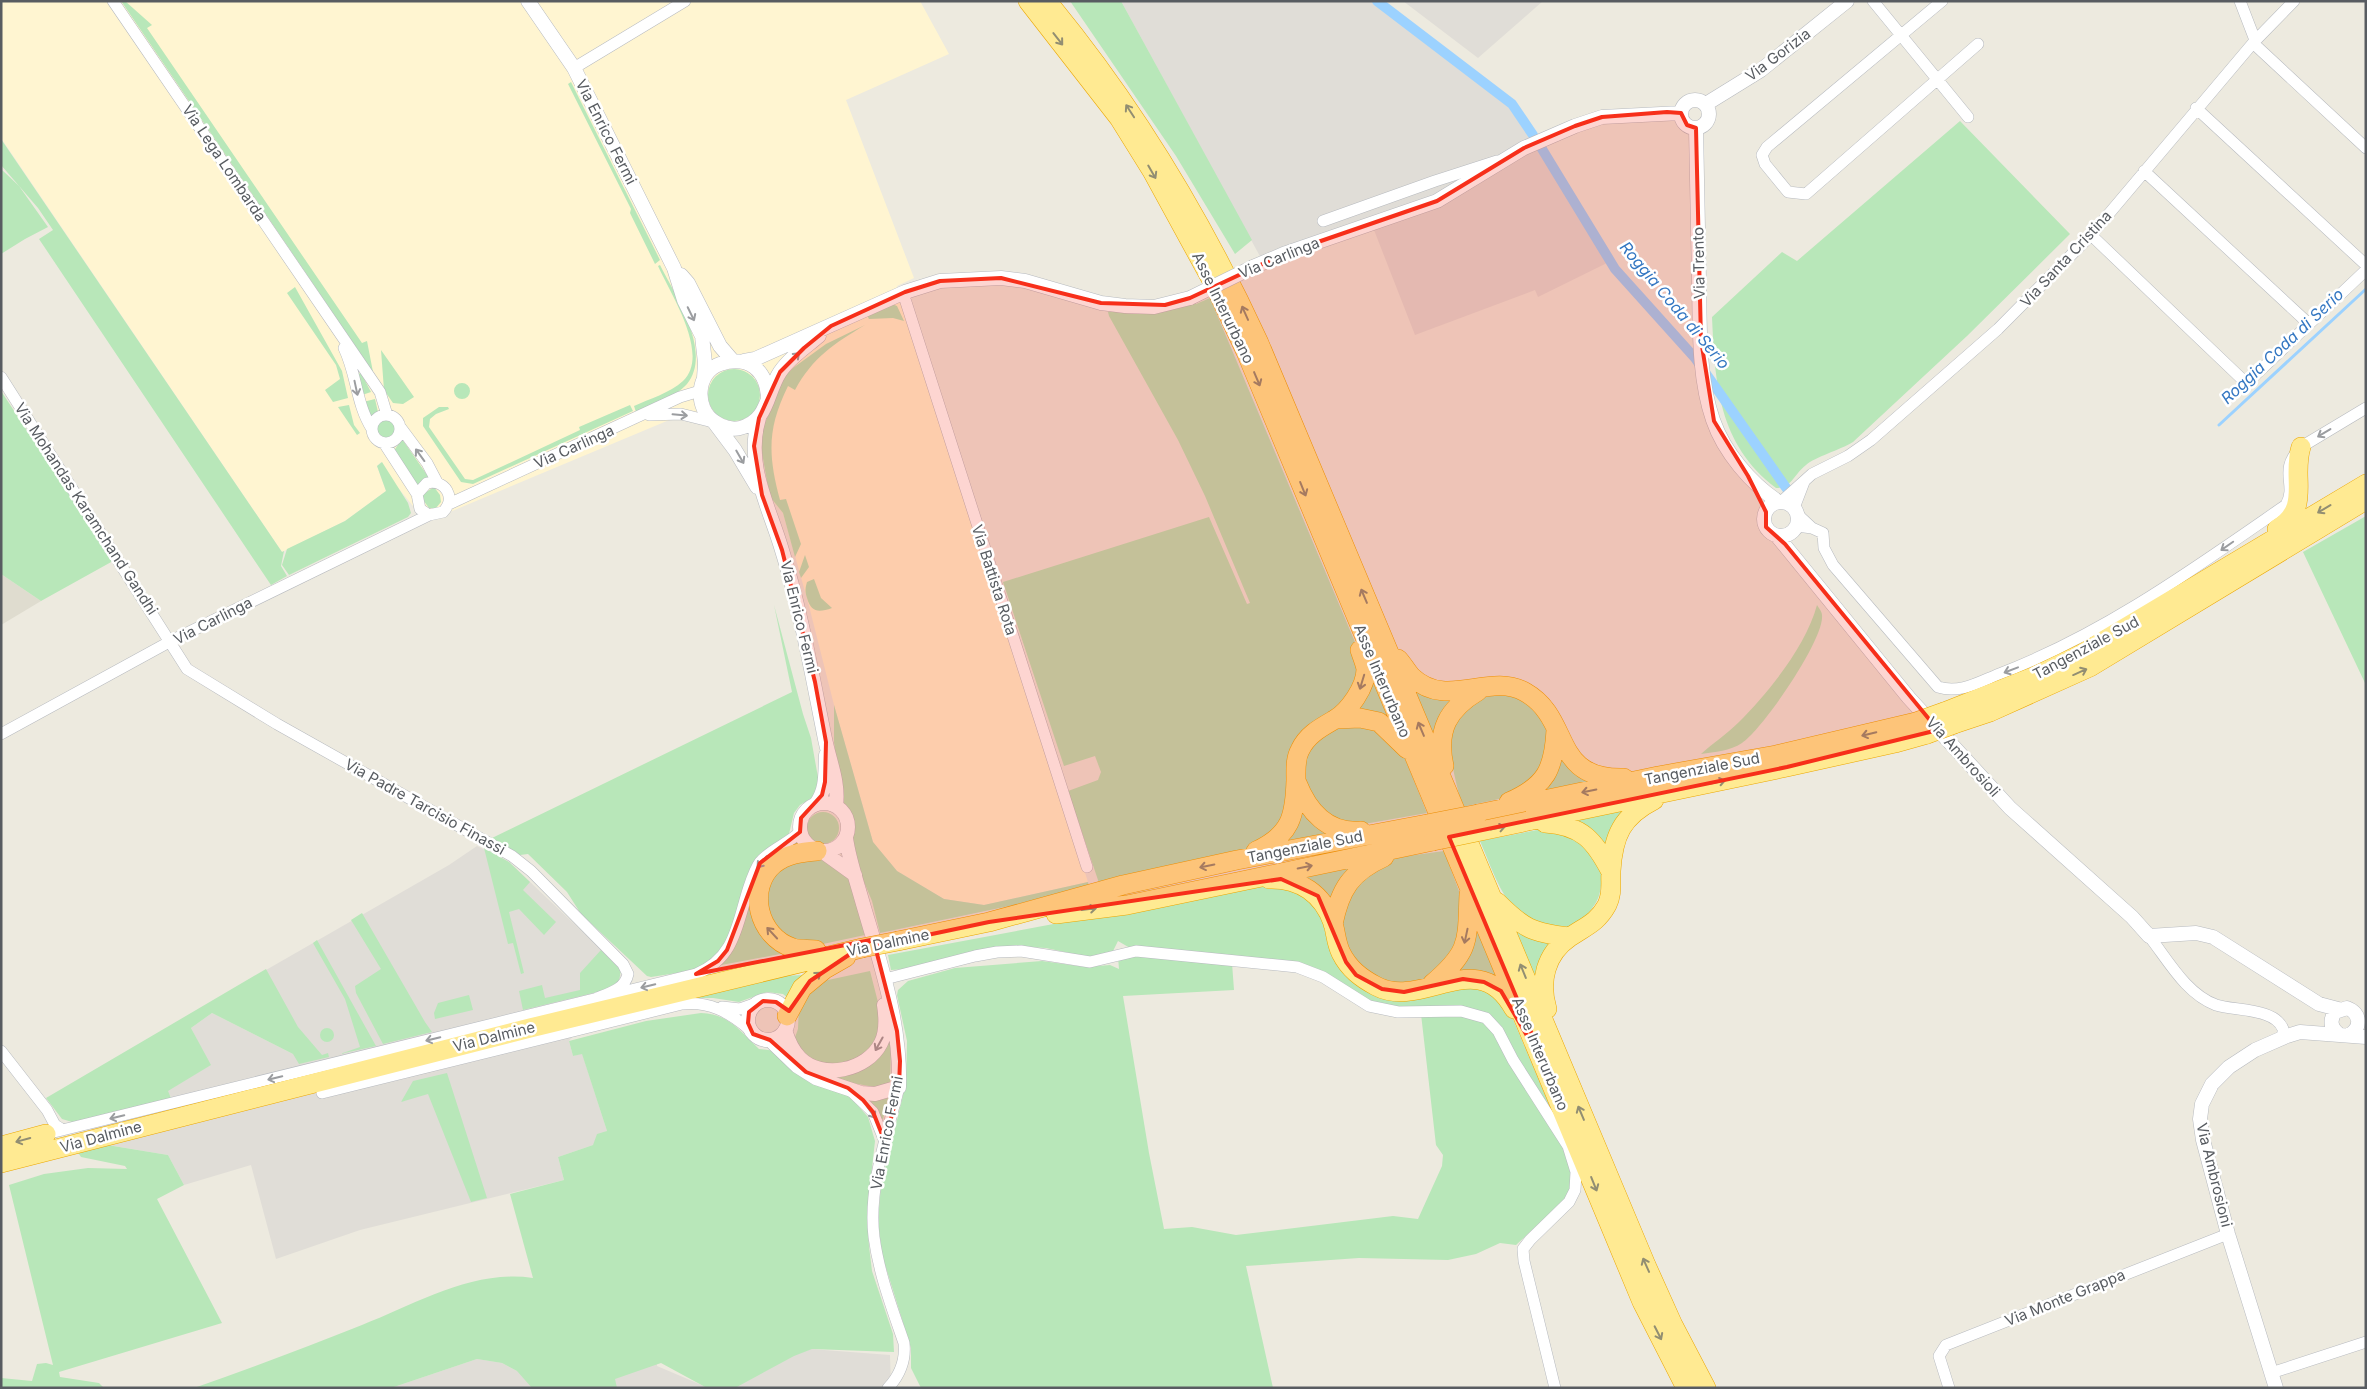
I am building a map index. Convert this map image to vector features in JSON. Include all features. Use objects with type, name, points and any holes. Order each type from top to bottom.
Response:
[{"type":"highway","name":"Asse Interurbano","points":[[1028,1],[1119,118],[1152,171],[1216,288],[1246,352],[1470,888],[1646,1265],[1706,1388]]},
{"type":"highway","name":"Asse Interurbano","points":[[1047,1],[1126,105],[1163,162],[1230,280],[1259,343],[1454,806],[1490,896],[1642,1302],[1686,1388]]},
{"type":"highway","points":[[2142,619],[2170,595],[2283,525],[2294,516],[2299,501],[2297,467],[2300,447]]},
{"type":"highway","name":"Tangenziale Sud","points":[[989,922],[1123,885],[1237,860],[1430,832],[1528,822],[1877,747],[1949,718],[2083,652],[2142,619],[2366,484]]},
{"type":"highway","name":"Tangenziale Sud","points":[[1949,718],[1990,712],[2090,667],[2366,500]]},
{"type":"highway","points":[[1237,860],[1271,844],[1285,830],[1294,813],[1297,759],[1304,742],[1318,729],[1336,719],[1353,700],[1364,679],[1366,668],[1360,649],[1364,637]]},
{"type":"highway","points":[[1383,641],[1412,677],[1434,690],[1456,692],[1501,686],[1527,694],[1547,710],[1572,760],[1589,773],[1608,778],[1658,776]]},
{"type":"highway","points":[[1454,806],[1441,754],[1442,734],[1453,711],[1484,688]]},
{"type":"highway","points":[[1336,719],[1360,718],[1379,722],[1414,755]]},
{"type":"highway","name":"Tangenziale Sud","points":[[989,922],[1155,899],[1430,832],[1478,814],[1658,776],[1921,728]]},
{"type":"highway","points":[[1478,814],[1513,800],[1536,787],[1545,779],[1555,750],[1556,730]]},
{"type":"highway","points":[[1296,779],[1305,800],[1315,815],[1335,828],[1356,831],[1430,832]]},
{"type":"highway","points":[[1554,1067],[1544,1001],[1543,980],[1551,958],[1569,938],[1585,929],[1598,918],[1608,904],[1612,888],[1611,872],[1615,841],[1624,824],[1637,808],[1670,792]]},
{"type":"highway","points":[[1528,822],[1556,823],[1576,828],[1600,850],[1611,872]]},
{"type":"highway","points":[[1333,924],[1338,901],[1354,875],[1381,858],[1430,832]]},
{"type":"highway","points":[[816,950],[794,949],[774,937],[766,927],[758,898],[765,876],[773,865],[786,856],[820,851]]},
{"type":"highway","points":[[1218,885],[1265,880],[1289,881],[1310,890],[1323,902],[1333,924],[1341,952],[1356,974],[1382,989],[1392,992],[1404,992],[1452,980],[1474,979],[1501,991],[1554,1067]]},
{"type":"highway","points":[[1428,987],[1448,970],[1464,945],[1468,935],[1470,888]]},
{"type":"highway","points":[[1490,896],[1518,922],[1540,934],[1569,938]]},
{"type":"highway","name":"Via Dalmine","points":[[9,1161],[520,1031],[862,948],[989,922]]},
{"type":"highway","points":[[696,974],[741,968],[845,945],[862,948]]},
{"type":"highway","points":[[786,1023],[806,985],[825,969],[862,948]]},
{"type":"highway","points":[[9,1161],[38,1160],[67,1153],[94,1151],[322,1093]]},
{"type":"highway","points":[[1,1146],[54,1129]]},
{"type":"street","name":"Via Lega Lombarda","points":[[113,1],[380,392],[387,415],[397,420],[427,463],[437,482]]},
{"type":"street","name":"Via Enrico Fermi","points":[[528,1],[574,68],[674,268],[684,300],[702,336],[705,363],[702,384]]},
{"type":"street","points":[[574,68],[684,1]]},
{"type":"street","name":"Via Gorizia","points":[[1681,113],[1690,100],[1701,101],[1706,104],[1761,70],[1846,1]]},
{"type":"street","points":[[1873,1],[1968,117]]},
{"type":"street","points":[[1942,1],[1767,147],[1762,155],[1765,164],[1788,192],[1806,194],[1978,44]]},
{"type":"street","points":[[2240,1],[2254,41],[2366,148]]},
{"type":"street","name":"Via Santa Cristina","points":[[1791,514],[1805,480],[1819,469],[1848,456],[1871,440],[1998,329],[2091,235],[2254,41],[2294,1]]},
{"type":"street","points":[[1681,113],[1687,125],[1696,128],[1706,124],[1709,119],[1710,114],[1706,104]]},
{"type":"street","points":[[2196,108],[2366,265]]},
{"type":"street","name":"Via Carlinga","points":[[1,734],[171,642],[429,515],[443,512],[449,504],[645,415],[680,397],[702,384],[716,365],[772,351],[905,292],[940,281],[1001,278],[1025,281],[1101,303],[1154,307],[1190,298],[1253,268],[1309,245],[1437,202],[1506,159],[1542,140],[1602,118],[1667,112],[1681,113]]},
{"type":"street","name":"Via Trento","points":[[1696,128],[1701,340],[1705,380],[1714,421],[1737,462],[1748,476],[1763,492],[1791,514]]},
{"type":"street","points":[[1323,221],[1435,181],[1506,159]]},
{"type":"street","points":[[2144,172],[2309,324]]},
{"type":"street","points":[[2091,235],[2244,381],[2248,382],[2366,270]]},
{"type":"street","name":"Via Enrico Fermi","points":[[674,268],[688,283],[720,346],[738,361]]},
{"type":"street","name":"Via Battista Rota","points":[[905,292],[905,299],[979,534],[1087,867]]},
{"type":"street","name":"Via Lega Lombarda","points":[[334,326],[349,359],[362,414],[377,440],[384,444],[417,494]]},
{"type":"street","name":"Via Carlinga","points":[[645,415],[681,414],[713,422],[724,427],[737,429],[749,426],[759,418],[765,409],[780,372],[831,326]]},
{"type":"street","name":"Via Carlinga","points":[[712,332],[737,350],[750,354],[772,351]]},
{"type":"street","points":[[738,361],[755,367],[763,376],[768,387],[768,398]]},
{"type":"street","name":"Via Mohandas Karamchand Gandhi","points":[[1,377],[171,642]]},
{"type":"street","points":[[702,384],[701,402],[713,422]]},
{"type":"street","points":[[1766,512],[1771,505],[1791,514],[1823,533],[1824,548],[1833,565],[1938,687],[1960,689],[2054,651],[2142,602],[2286,505],[2290,498],[2288,462],[2300,447],[2366,408]]},
{"type":"street","points":[[372,429],[375,420],[387,415]]},
{"type":"street","name":"Via Enrico Fermi","points":[[759,418],[754,446],[762,495],[782,550],[815,682],[826,742],[835,773],[836,806],[842,811],[848,824],[846,838],[886,980],[897,1031],[900,1088],[878,1170],[874,1205],[874,1236],[883,1280],[904,1343],[905,1354],[896,1379],[888,1388]]},
{"type":"street","name":"Via Enrico Fermi","points":[[713,422],[735,450],[762,495]]},
{"type":"street","points":[[384,444],[396,440],[401,428]]},
{"type":"street","name":"Via Trento","points":[[1748,476],[1766,512],[1766,527],[1777,536]]},
{"type":"street","points":[[429,515],[420,509],[417,494],[427,483],[437,482],[446,488],[449,493],[449,504]]},
{"type":"street","points":[[1777,536],[1786,536],[1791,514]]},
{"type":"street","points":[[1791,514],[1798,560]]},
{"type":"street","name":"Via Ambrosioli","points":[[1777,536],[1909,698],[2010,808],[2132,917],[2148,936]]},
{"type":"street","name":"Via Padre Tarcisio Finassi","points":[[171,642],[187,669],[277,724],[517,860],[624,964],[627,977],[616,991],[597,998]]},
{"type":"street","name":"Via Enrico Fermi","points":[[800,832],[799,825],[804,812],[816,804],[822,795],[825,782],[826,742]]},
{"type":"street","points":[[816,804],[823,803],[836,806]]},
{"type":"street","points":[[1,1051],[47,1110],[54,1129],[696,974],[708,969],[727,950],[734,939],[753,875],[760,863],[800,832],[806,844],[820,851],[855,875]]},
{"type":"street","points":[[820,851],[836,848],[846,838]]},
{"type":"street","points":[[2148,936],[2196,933],[2213,937],[2319,1004],[2335,1026],[2366,1037]]},
{"type":"street","points":[[2148,936],[2195,994],[2217,1005],[2253,1012],[2276,1019],[2283,1028],[2282,1038]]},
{"type":"street","points":[[322,1093],[682,1004],[740,1009],[770,1000],[776,1002],[785,1010],[790,1044],[800,1058],[812,1065],[835,1071],[858,1065],[881,1044],[886,1030],[884,999],[886,980],[975,956],[997,952],[1021,951],[1090,962],[1136,951],[1297,967],[1324,977],[1369,1006],[1398,1012],[1461,1011],[1486,1018],[1498,1031],[1513,1060],[1568,1146],[1576,1172],[1575,1190],[1569,1202],[1523,1249],[1524,1261],[1555,1388]]},
{"type":"street","points":[[750,1029],[750,1012],[757,1003]]},
{"type":"street","points":[[710,1006],[727,1012],[750,1029],[758,1038],[770,1040],[776,1038],[786,1023]]},
{"type":"street","points":[[2351,1009],[2362,1023],[2357,1029],[2335,1026],[2351,1009]]},
{"type":"street","name":"Via Ambrosioni","points":[[2276,1388],[2228,1234],[2201,1135],[2200,1119],[2202,1104],[2212,1084],[2229,1067],[2255,1050],[2300,1032],[2335,1026]]},
{"type":"street","points":[[770,1040],[806,1072],[816,1078],[861,1093],[875,1094],[900,1088]]},
{"type":"street","points":[[848,1088],[873,1112],[886,1142]]},
{"type":"street","name":"Via Monte Grappa","points":[[1949,1388],[1939,1356],[1940,1351],[1946,1346],[2228,1234]]},
{"type":"street","points":[[2271,1373],[2366,1342]]},
{"type":"highlighted area","points":[[1667,112],[1681,113],[1687,125],[1696,128],[1701,340],[1714,421],[1748,476],[1766,512],[1766,527],[1785,544],[1938,730],[1787,767],[1449,837],[1547,1070],[1501,991],[1484,982],[1463,979],[1404,992],[1382,989],[1356,975],[1346,962],[1318,896],[1281,879],[989,922],[875,946],[897,1031],[900,1061],[899,1087],[885,1142],[873,1112],[863,1100],[848,1088],[806,1072],[770,1040],[753,1034],[748,1023],[749,1012],[763,1001],[776,1002],[789,1011],[810,981],[871,940],[696,974],[718,961],[727,950],[760,863],[800,832],[801,818],[822,795],[825,782],[826,742],[815,682],[782,550],[762,495],[754,446],[759,418],[780,372],[804,348],[831,326],[905,292],[940,281],[1001,278],[1101,303],[1165,305],[1190,298],[1286,253],[1437,201],[1524,148],[1575,126],[1602,117]]},
{"type":"shaded area","points":[[1,1],[920,1],[949,54],[846,100],[914,278],[897,286],[1088,882],[984,905],[944,899],[897,871],[873,842],[783,513],[771,498],[760,435],[674,418],[426,522],[395,484],[381,462],[377,466],[386,491],[345,521],[282,552],[1,138]]},
{"type":"shaded area","points":[[1121,1],[1374,1],[1511,105],[1534,140],[1437,200],[1262,260]]},
{"type":"shaded area","points":[[1403,1],[1543,1],[1478,58]]},
{"type":"shaded area","points":[[1537,147],[1607,263],[1538,297],[1535,290],[1415,335],[1374,230],[1440,207]]},
{"type":"shaded area","points":[[1,574],[41,601],[1,625]]},
{"type":"shaded area","points":[[477,846],[509,862],[607,955],[621,976],[569,1041],[573,1056],[582,1053],[607,1131],[593,1145],[558,1157],[564,1180],[360,1230],[276,1259],[251,1165],[184,1185],[168,1155],[96,1143],[88,1118],[171,1097],[167,1091],[210,1065],[191,1028],[212,1013],[293,1054],[266,970],[449,865]]},
{"type":"shaded area","points":[[811,1349],[890,1355],[891,1388],[391,1388],[477,1359],[502,1363],[517,1371],[657,1356],[657,1366],[704,1386]]},
{"type":"green space","points":[[121,1],[125,1],[152,25],[147,28],[362,343],[367,341],[373,372]]},
{"type":"green space","points":[[1070,1],[1121,1],[1252,240],[1235,254],[1176,156]]},
{"type":"green space","points":[[571,82],[660,260],[655,264],[630,213],[631,209],[568,84]]},
{"type":"green space","points":[[1960,121],[2070,234],[1967,336],[1853,442],[1810,462],[1786,486],[1776,488],[1757,471],[1742,452],[1731,432],[1723,411],[1715,365],[1712,317],[1782,252],[1797,261]]},
{"type":"green space","points":[[1,139],[282,552],[284,551],[281,566],[287,576],[271,585],[39,239],[53,230],[38,208],[1,165]]},
{"type":"green space","points":[[1,169],[19,186],[48,227],[1,254]]},
{"type":"green space","points":[[660,265],[689,324],[696,356],[694,371],[687,384],[677,393],[636,412],[634,406],[672,389],[683,381],[690,370],[693,356],[686,324],[658,266]]},
{"type":"green space","points":[[295,287],[342,371],[348,398],[333,402],[325,390],[340,379],[336,365],[287,293]]},
{"type":"green space","points":[[1210,298],[1355,642],[1359,672],[1348,699],[1307,729],[1287,815],[1256,847],[1099,883],[1068,791],[1098,780],[1101,772],[1095,756],[1064,766],[1003,582],[1209,517],[1247,604],[1250,603],[1205,496],[1178,440],[1108,312],[1154,313],[1174,309],[1194,301],[1196,304]]},
{"type":"green space","points":[[892,304],[897,306],[904,321],[893,318],[869,319],[867,315]]},
{"type":"green space","points":[[865,325],[825,352],[809,369],[795,390],[788,386],[776,416],[772,442],[773,469],[780,500],[786,499],[801,544],[795,557],[783,513],[771,498],[768,487],[761,447],[763,427],[774,403],[774,394],[779,382],[793,368],[826,344]]},
{"type":"green space","points":[[381,350],[414,397],[403,404],[393,403],[384,390]]},
{"type":"green space","points":[[734,369],[744,371],[752,377],[758,385],[760,395],[758,405],[752,413],[744,419],[734,421],[724,419],[716,413],[710,405],[708,395],[710,385],[716,377],[724,371]]},
{"type":"green space","points":[[361,373],[371,392],[362,395],[357,374]]},
{"type":"green space","points":[[462,383],[470,391],[462,399],[454,391]]},
{"type":"green space","points":[[1,391],[113,561],[41,601],[1,574]]},
{"type":"green space","points":[[375,399],[378,412],[376,415],[368,416],[363,402]]},
{"type":"green space","points":[[349,405],[354,425],[360,433],[357,435],[338,407]]},
{"type":"green space","points":[[630,405],[633,411],[473,484],[461,482],[423,426],[423,418],[439,407],[448,407],[449,409],[436,414],[430,419],[429,427],[465,479],[473,480],[580,430],[579,427]]},
{"type":"green space","points":[[386,418],[394,421],[397,429],[394,437],[386,440],[378,437],[375,429],[378,421]]},
{"type":"green space","points":[[402,439],[432,482],[419,490],[393,452]]},
{"type":"green space","points":[[382,462],[408,503],[411,513],[408,517],[289,575],[282,565],[287,549],[345,521],[386,491],[377,466]]},
{"type":"green space","points":[[434,487],[440,495],[441,502],[436,508],[429,508],[420,496]]},
{"type":"green space","points":[[2366,516],[2366,682],[2365,683],[2303,552]]},
{"type":"green space","points":[[805,555],[809,567],[801,578],[799,572]]},
{"type":"green space","points":[[814,579],[821,598],[832,608],[819,611],[813,609],[809,603],[806,596],[807,582]]},
{"type":"green space","points":[[774,605],[811,738],[819,783],[815,796],[800,805],[794,813],[789,834],[727,943],[708,964],[690,971],[647,976],[581,914],[567,892],[528,854],[520,855],[492,838],[792,692]]},
{"type":"green space","points":[[1817,605],[1822,615],[1814,643],[1791,683],[1763,721],[1751,735],[1737,746],[1722,751],[1701,754],[1730,731],[1774,683],[1804,636],[1812,621]]},
{"type":"green space","points":[[1370,671],[1392,722],[1363,713],[1356,706]]},
{"type":"green space","points":[[1405,677],[1456,696],[1437,752]]},
{"type":"green space","points":[[1503,694],[1524,700],[1548,723],[1543,768],[1513,796],[1462,807],[1451,754],[1453,729],[1459,718],[1468,708],[1480,699]]},
{"type":"green space","points":[[834,705],[873,842],[897,871],[944,899],[984,905],[1088,882],[1089,886],[1014,905],[880,933],[872,901],[849,846],[852,828],[850,815],[842,805],[834,742]]},
{"type":"green space","points":[[1367,724],[1404,756],[1427,813],[1353,826],[1327,819],[1305,789],[1305,755],[1332,726]]},
{"type":"green space","points":[[1560,745],[1595,781],[1536,796]]},
{"type":"green space","points":[[1632,805],[1609,853],[1601,840],[1591,831],[1566,819]]},
{"type":"green space","points":[[1297,808],[1336,835],[1282,842]]},
{"type":"green space","points":[[823,812],[829,813],[834,817],[838,822],[838,834],[834,839],[829,843],[823,844],[817,843],[812,839],[808,834],[807,828],[808,822],[812,817],[817,813]]},
{"type":"green space","points":[[1553,827],[1565,828],[1601,865],[1600,893],[1594,906],[1575,927],[1535,921],[1522,914],[1502,892],[1480,841]]},
{"type":"green space","points":[[797,842],[800,849],[753,896],[791,952],[716,966],[752,884],[787,846]]},
{"type":"green space","points":[[484,848],[509,862],[530,882],[523,890],[556,922],[544,935],[519,909],[509,912],[524,973],[521,974],[513,943],[508,944]]},
{"type":"green space","points":[[1444,851],[1462,899],[1463,935],[1437,972],[1422,980],[1397,983],[1382,980],[1358,965],[1342,936],[1344,902],[1373,868],[1393,858]]},
{"type":"green space","points":[[823,858],[851,881],[865,935],[809,947],[777,936],[762,894],[778,866]]},
{"type":"green space","points":[[1360,862],[1332,909],[1294,878]]},
{"type":"green space","points":[[1279,884],[1312,900],[1322,919],[1329,947],[1346,975],[1365,990],[1452,985],[1488,990],[1510,1012],[1553,1114],[1486,1016],[1398,1010],[1369,1003],[1324,974],[1130,948],[1118,941],[1113,951],[1088,957],[1046,948],[1006,946],[984,949],[919,968],[891,970],[888,955],[1262,885]]},
{"type":"green space","points":[[362,913],[432,1032],[383,1044],[356,993],[355,986],[381,969],[351,920]]},
{"type":"green space","points":[[1475,915],[1507,993],[1460,974],[1456,970]]},
{"type":"green space","points":[[1508,917],[1560,940],[1540,993]]},
{"type":"green space","points":[[317,940],[376,1046],[340,1054],[360,1047],[345,999],[313,943]]},
{"type":"green space","points":[[601,950],[621,970],[619,981],[610,989],[523,1010],[519,991],[542,985],[545,998],[580,990],[580,973]]},
{"type":"green space","points":[[1136,954],[1232,963],[1234,990],[1123,996],[1149,1153],[1164,1229],[1192,1227],[1236,1235],[1393,1216],[1418,1219],[1442,1166],[1443,1155],[1436,1145],[1421,1014],[1461,1013],[1485,1019],[1560,1139],[1573,1169],[1569,1196],[1516,1245],[1500,1243],[1476,1254],[1448,1260],[1359,1258],[1246,1266],[1273,1388],[921,1388],[911,1368],[911,1348],[882,1255],[878,1221],[881,1185],[906,1083],[907,1041],[897,995],[898,990],[908,981],[955,968],[1042,961],[1086,967],[1110,965],[1119,969],[1118,957]]},
{"type":"green space","points":[[266,969],[298,1027],[322,1055],[328,1053],[329,1057],[299,1064],[293,1054],[212,1013],[191,1028],[211,1065],[168,1091],[171,1098],[72,1122],[62,1119],[46,1098]]},
{"type":"green space","points":[[870,971],[880,1010],[880,1032],[866,1055],[838,1067],[808,1059],[794,1040],[798,1029],[799,1003],[814,983]]},
{"type":"green space","points":[[803,975],[789,999],[783,994],[767,992],[739,1002],[713,998],[688,998],[782,976]]},
{"type":"green space","points":[[469,995],[473,1010],[435,1019],[434,1013],[438,1003]]},
{"type":"green space","points":[[701,1013],[711,1014],[727,1020],[759,1049],[776,1051],[847,1093],[868,1117],[875,1141],[867,1213],[869,1246],[872,1271],[893,1334],[894,1352],[812,1349],[794,1356],[735,1388],[707,1388],[661,1363],[615,1379],[617,1388],[532,1388],[517,1371],[502,1363],[477,1359],[391,1388],[194,1388],[362,1325],[445,1290],[489,1279],[533,1278],[510,1194],[564,1180],[558,1157],[593,1145],[597,1134],[607,1131],[582,1054],[573,1056],[569,1041],[646,1021]]},
{"type":"green space","points":[[327,1028],[332,1030],[334,1035],[332,1040],[327,1042],[322,1040],[320,1035],[322,1030]]},
{"type":"green space","points":[[889,1028],[891,1051],[890,1082],[880,1088],[830,1079],[835,1074],[844,1074]]},
{"type":"green space","points":[[447,1073],[487,1198],[471,1202],[428,1094],[401,1102],[413,1081]]},
{"type":"green space","points":[[888,1098],[883,1119],[882,1119],[870,1100]]},
{"type":"green space","points":[[83,1141],[168,1155],[184,1185],[157,1199],[222,1323],[59,1372],[60,1377],[99,1383],[104,1388],[1,1388],[1,1378],[32,1381],[37,1364],[46,1363],[53,1365],[9,1185],[44,1174],[88,1168],[127,1169],[125,1166],[81,1157],[73,1145]]},
{"type":"waterway","points":[[1377,1],[1512,104],[1533,135]]},
{"type":"waterway","points":[[1542,149],[1615,269],[1695,358],[1787,489]]},
{"type":"waterway","name":"Roggia Coda di Serio","points":[[2219,425],[2366,289]]}]
